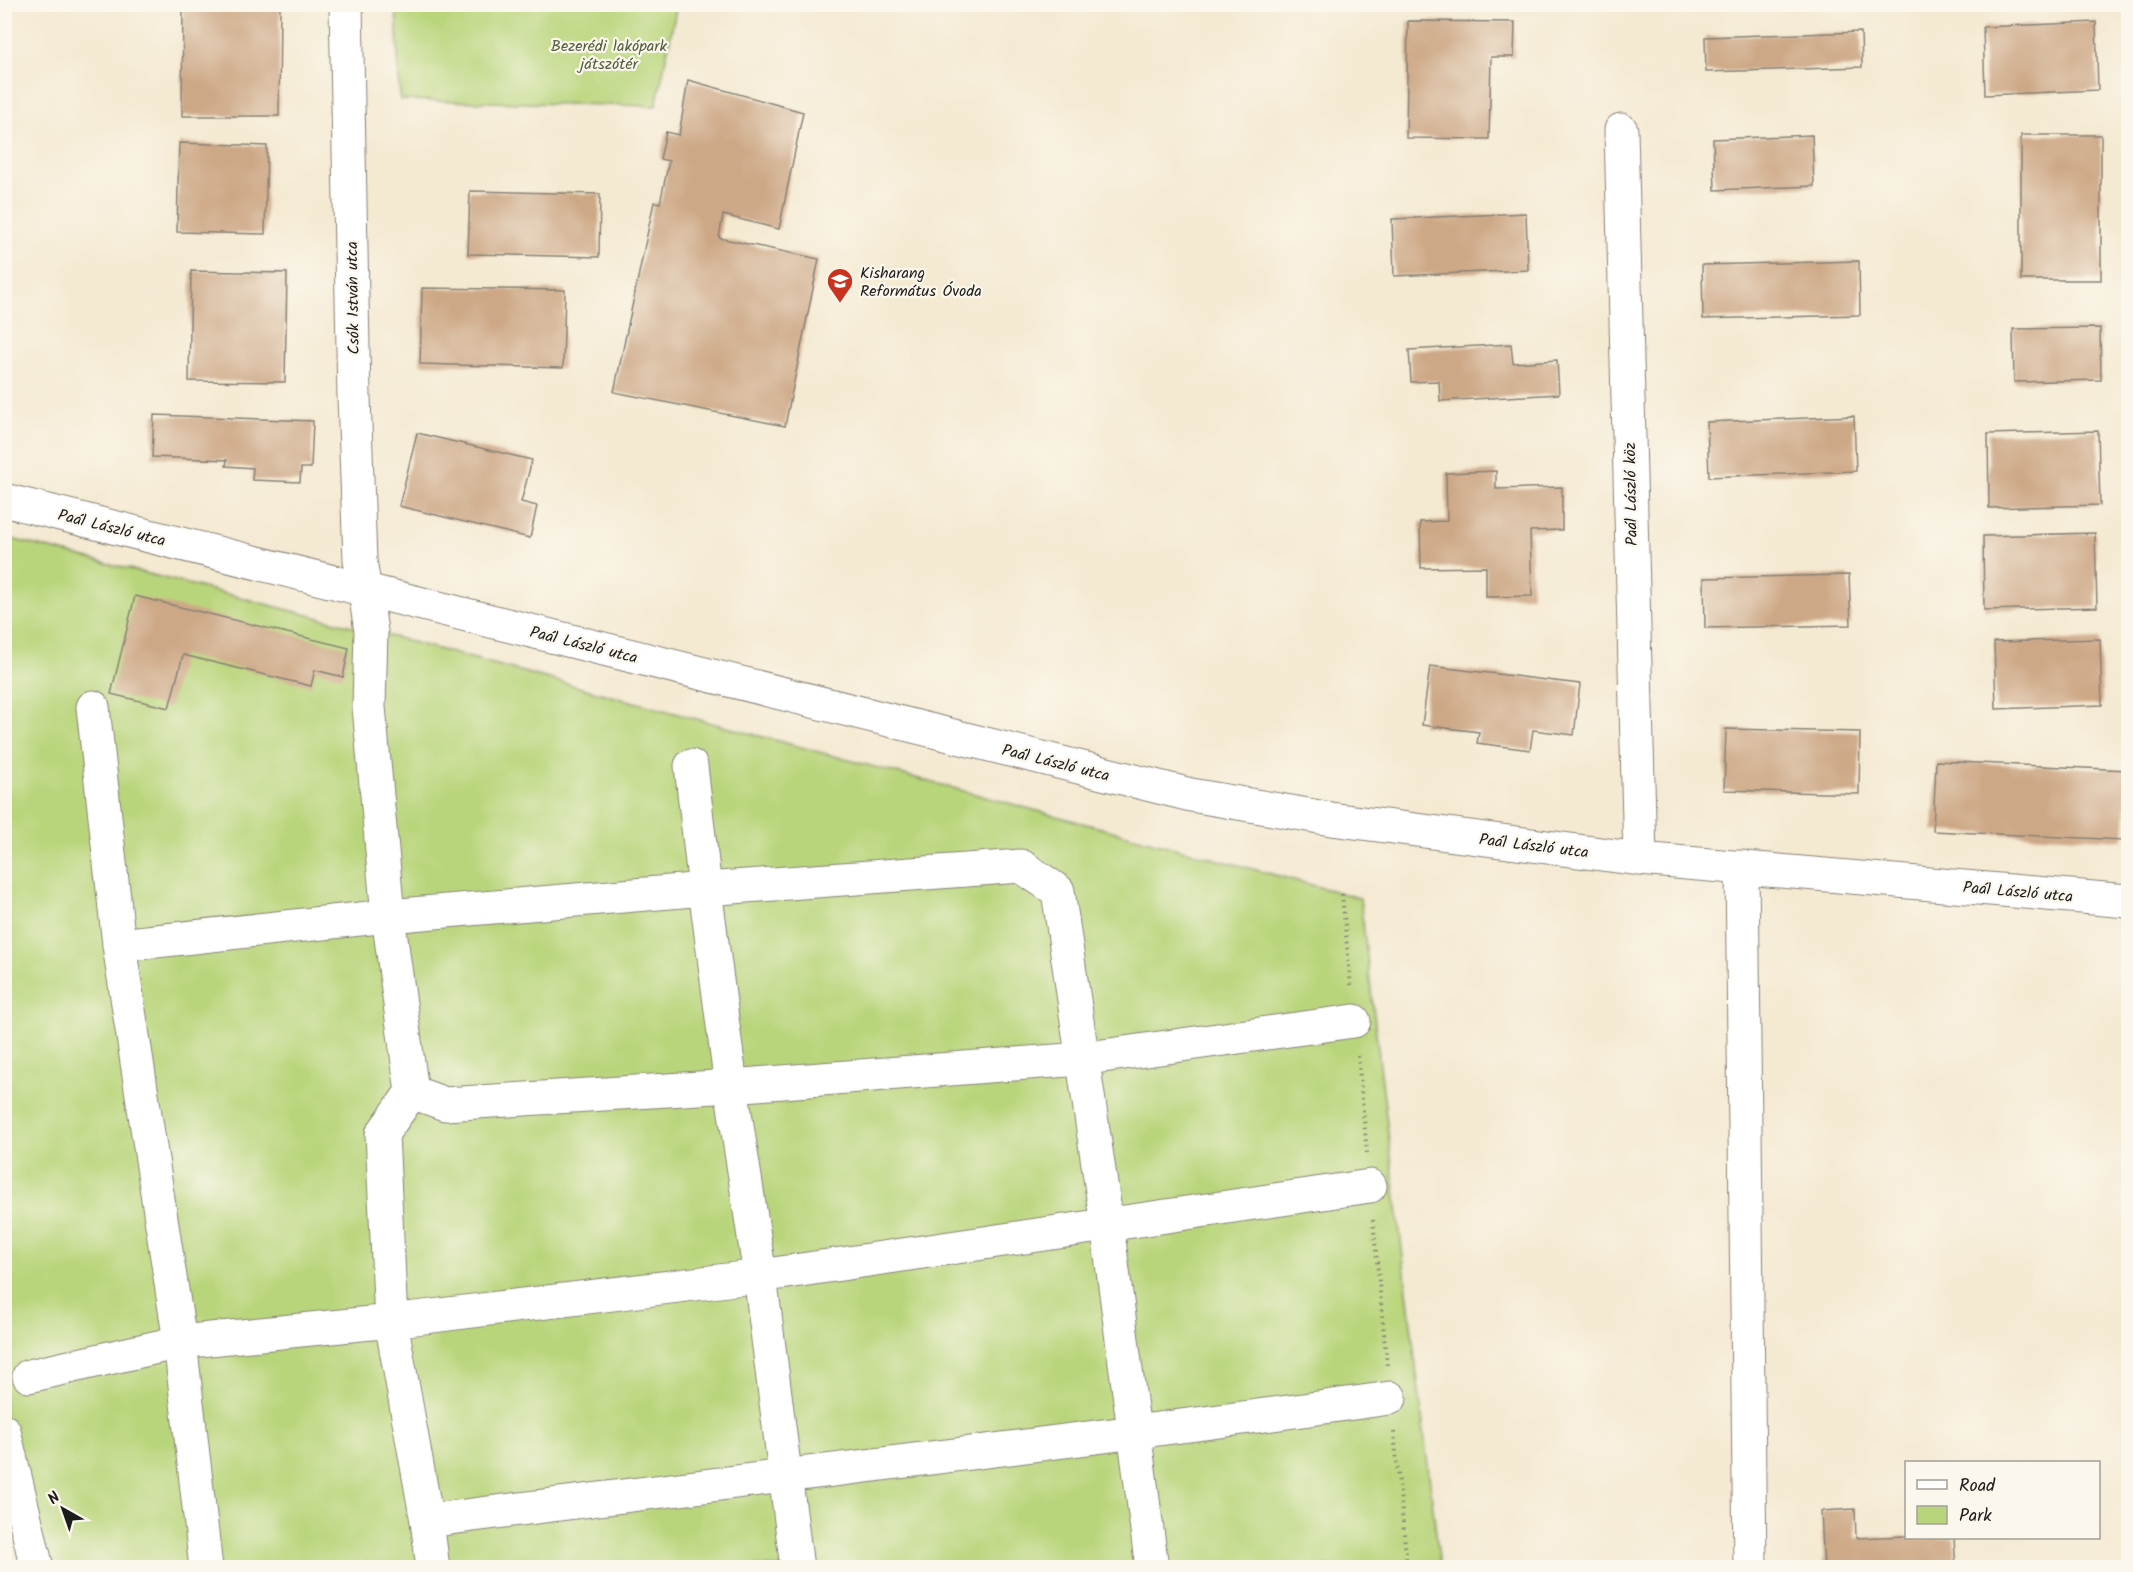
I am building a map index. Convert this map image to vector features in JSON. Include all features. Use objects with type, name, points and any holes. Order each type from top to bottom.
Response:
[{"type":"street","name":"Csók István utca","points":[[346,4],[354,397],[360,560],[371,631],[369,707],[388,916],[412,1092]]},
{"type":"street","name":"Paál László köz","points":[[1621,130],[1640,859]]},
{"type":"street","name":"Paál László utca","points":[[4,500],[1191,795],[1331,819],[1640,859],[2128,901]]},
{"type":"street","points":[[93,707],[120,945],[180,1341],[206,1568]]},
{"type":"street","points":[[691,766],[731,1086],[760,1276],[797,1568]]},
{"type":"street","points":[[120,945],[388,916],[705,889],[1022,866],[1058,891],[1107,1225],[1152,1568]]},
{"type":"street","points":[[1742,867],[1750,1568]]},
{"type":"street","points":[[433,1568],[391,1322],[382,1134],[412,1092],[445,1104],[731,1086],[1082,1059],[1354,1021]]},
{"type":"street","points":[[29,1376],[180,1341],[391,1322],[760,1276],[1370,1185]]},
{"type":"street","points":[[426,1521],[784,1475],[1134,1434],[1390,1398]]},
{"type":"street","points":[[4,1431],[37,1568]]},
{"type":"path","points":[[1342,894],[1407,1564]]},
{"type":"green space","name":"Bezerédi lakópark játszótér","points":[[396,4],[677,5],[656,106],[400,100]]},
{"type":"green space","points":[[4,537],[371,631],[1360,898],[1440,1567],[40,1567],[4,1431]]},
{"type":"building","points":[[183,5],[280,6],[279,116],[182,116]]},
{"type":"building","points":[[1408,21],[1515,22],[1514,57],[1491,57],[1489,139],[1406,138]]},
{"type":"building","points":[[2096,22],[2098,90],[1985,95],[1983,27]]},
{"type":"building","points":[[1861,32],[1862,67],[1706,72],[1705,37]]},
{"type":"building","points":[[688,80],[803,112],[779,229],[723,215],[719,238],[819,259],[785,426],[614,392],[654,202],[660,203],[669,161],[660,159],[666,132],[679,135]]},
{"type":"building","points":[[1812,135],[1814,186],[1715,190],[1713,139]]},
{"type":"building","points":[[2021,135],[2101,135],[2101,280],[2021,280]]},
{"type":"building","points":[[179,143],[267,146],[265,234],[177,232]]},
{"type":"building","points":[[470,191],[600,194],[599,257],[468,254]]},
{"type":"building","points":[[1526,213],[1528,270],[1394,276],[1392,219]]},
{"type":"building","points":[[1859,261],[1860,315],[1703,319],[1702,265]]},
{"type":"building","points":[[191,271],[287,273],[285,382],[189,381]]},
{"type":"building","points":[[422,288],[565,290],[563,368],[420,364]]},
{"type":"building","points":[[2100,328],[2101,380],[2014,382],[2013,329]]},
{"type":"building","points":[[1511,344],[1513,363],[1557,360],[1559,394],[1440,401],[1439,381],[1411,382],[1409,350]]},
{"type":"building","points":[[154,415],[313,421],[311,468],[301,468],[300,482],[252,480],[253,468],[226,466],[227,460],[152,457]]},
{"type":"building","points":[[1854,416],[1856,471],[1709,477],[1707,422]]},
{"type":"building","points":[[2098,431],[2100,505],[1989,508],[1988,434]]},
{"type":"building","points":[[417,433],[532,460],[521,502],[537,506],[530,538],[399,506]]},
{"type":"building","points":[[1496,471],[1496,489],[1562,487],[1562,530],[1530,531],[1532,596],[1486,597],[1486,567],[1421,568],[1420,522],[1447,521],[1446,473]]},
{"type":"building","points":[[2095,533],[2097,607],[1984,610],[1983,536]]},
{"type":"building","points":[[1849,575],[1851,625],[1705,628],[1704,578]]},
{"type":"building","points":[[135,596],[349,648],[343,677],[315,670],[311,686],[183,655],[169,708],[111,694]]},
{"type":"building","points":[[2100,639],[2102,705],[1996,709],[1994,642]]},
{"type":"building","points":[[1430,666],[1580,684],[1574,735],[1533,730],[1530,750],[1477,743],[1479,732],[1422,725]]},
{"type":"building","points":[[1726,729],[1860,732],[1859,794],[1724,790]]},
{"type":"building","points":[[1936,761],[2128,770],[2124,840],[1933,831]]},
{"type":"building","points":[[1855,1509],[1856,1538],[1905,1536],[1905,1539],[1954,1539],[1956,1568],[1824,1568],[1821,1511]]},
{"type":"place","name":"Kisharang Református Óvoda","points":[[840,304]]}]
